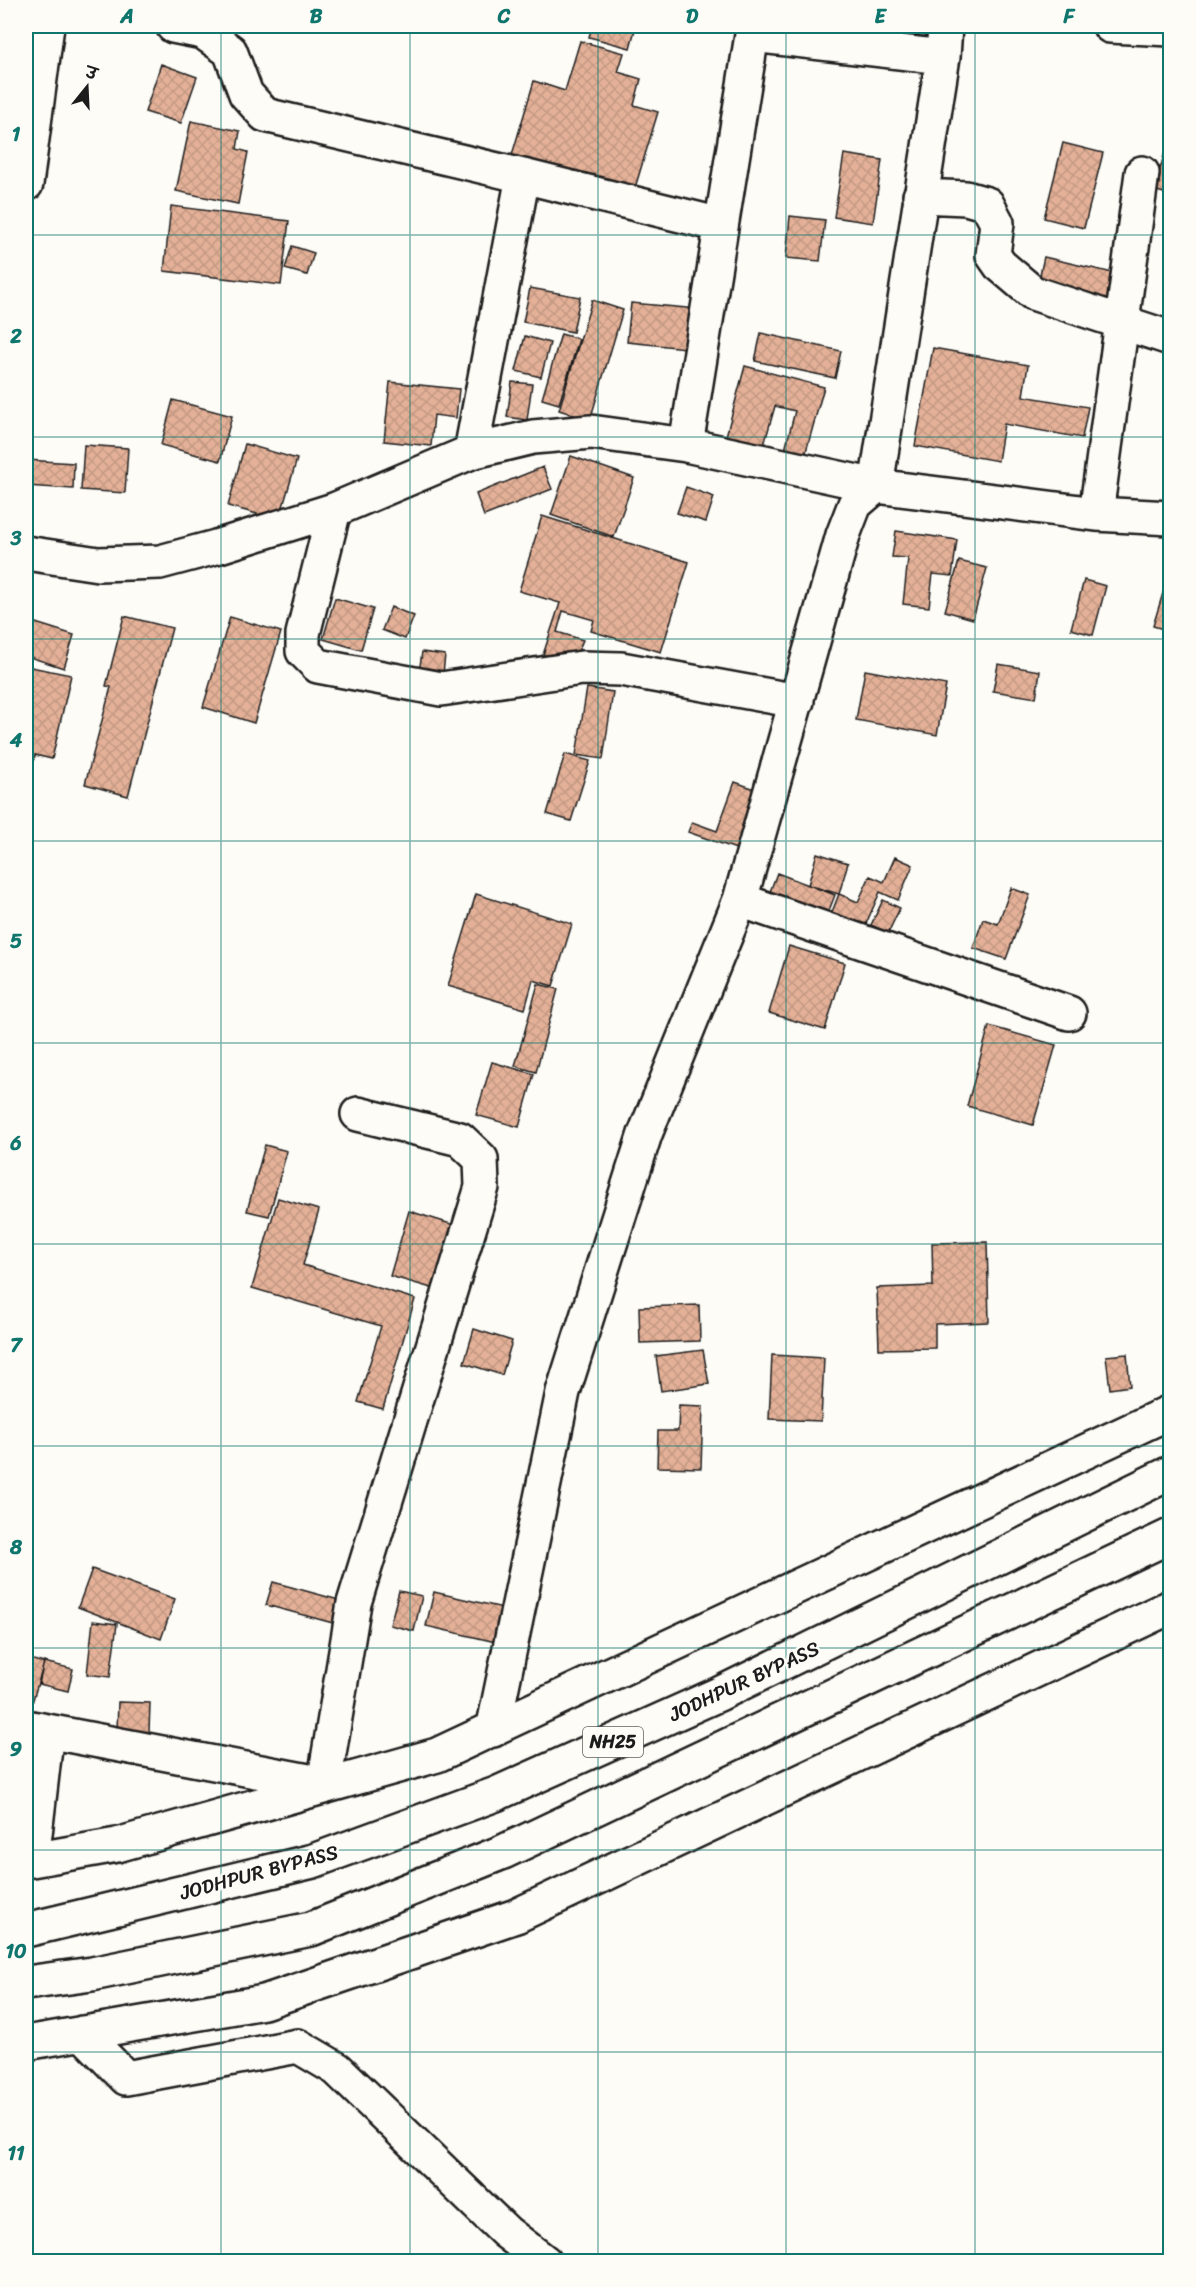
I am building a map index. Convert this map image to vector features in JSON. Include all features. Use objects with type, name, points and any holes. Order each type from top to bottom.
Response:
[{"type":"main road","points":[[26,183],[47,26]]},
{"type":"main road","points":[[173,26],[203,32],[230,51],[246,94],[265,115],[721,225]]},
{"type":"main road","points":[[493,1730],[563,1392],[645,1134],[740,900],[843,535],[855,504],[876,486],[944,41],[751,30],[686,445]]},
{"type":"main road","points":[[1096,514],[1143,173]]},
{"type":"main road","points":[[471,453],[523,176]]},
{"type":"main road","points":[[920,196],[966,198],[987,204],[997,223],[993,255],[1000,265],[1033,293],[1170,338]]},
{"type":"main road","points":[[26,553],[98,564],[160,562],[334,510],[471,453],[533,436],[591,432],[686,445],[876,486],[1096,514],[1170,518]]},
{"type":"main road","points":[[334,510],[303,634],[303,651],[318,666],[441,689],[582,668],[621,669],[797,701]]},
{"type":"main road","points":[[740,900],[1070,1013]]},
{"type":"main road","points":[[358,1114],[460,1139],[481,1158],[482,1187],[354,1603],[324,1784],[36,1729],[29,1861],[117,1845],[426,1759],[493,1730],[1170,1412]]},
{"type":"main road","name":"JODHPUR BYPASS","points":[[26,1930],[313,1862],[496,1794],[719,1694],[1170,1473]]},
{"type":"main road","name":"NH25","points":[[26,1983],[92,1974],[311,1929],[503,1852],[1170,1536]]},
{"type":"main road","points":[[26,2043],[264,2002],[516,1916],[1170,1607]]},
{"type":"main road","points":[[82,2033],[126,2078],[298,2046],[337,2069],[507,2232],[545,2262]]},
{"type":"building","points":[[592,26],[636,26],[630,48],[589,37]]},
{"type":"building","points":[[580,41],[624,53],[618,72],[641,79],[634,105],[658,112],[634,191],[512,155],[534,81],[565,91]]},
{"type":"building","points":[[161,64],[197,77],[181,123],[145,112]]},
{"type":"building","points":[[191,121],[240,131],[237,149],[248,152],[238,204],[176,191]]},
{"type":"building","points":[[1063,143],[1103,153],[1084,228],[1044,218]]},
{"type":"building","points":[[1165,152],[1170,153],[1170,195],[1154,190]]},
{"type":"building","points":[[844,154],[882,160],[873,223],[834,217]]},
{"type":"building","points":[[171,206],[289,221],[281,285],[164,271]]},
{"type":"building","points":[[790,216],[825,220],[820,261],[786,258]]},
{"type":"building","points":[[292,246],[314,253],[307,275],[285,269]]},
{"type":"building","points":[[1044,257],[1113,273],[1105,308],[1036,292]]},
{"type":"building","points":[[530,288],[580,297],[573,332],[523,322]]},
{"type":"building","points":[[592,300],[623,310],[590,420],[559,410]]},
{"type":"building","points":[[631,303],[698,309],[695,349],[627,342]]},
{"type":"building","points":[[761,333],[841,351],[835,378],[755,361]]},
{"type":"building","points":[[561,334],[579,339],[559,404],[542,399]]},
{"type":"building","points":[[525,336],[550,343],[541,377],[516,371]]},
{"type":"building","points":[[933,348],[1028,365],[1023,396],[1088,407],[1082,438],[1004,424],[998,461],[915,446]]},
{"type":"building","points":[[745,366],[824,387],[805,455],[785,450],[795,411],[775,406],[764,445],[726,436]]},
{"type":"building","points":[[390,382],[459,389],[456,418],[434,415],[431,446],[384,441]]},
{"type":"building","points":[[512,382],[532,384],[527,420],[507,417]]},
{"type":"building","points":[[173,400],[232,416],[220,461],[161,445]]},
{"type":"building","points":[[245,444],[297,459],[279,520],[228,506]]},
{"type":"building","points":[[84,445],[128,448],[125,493],[81,490]]},
{"type":"building","points":[[571,456],[634,478],[614,537],[551,515]]},
{"type":"building","points":[[26,460],[74,463],[73,489],[26,486]]},
{"type":"building","points":[[543,467],[552,489],[484,516],[476,494]]},
{"type":"building","points":[[686,487],[714,497],[706,522],[677,513]]},
{"type":"building","points":[[542,516],[689,562],[661,652],[591,631],[594,620],[563,611],[557,632],[583,640],[574,661],[543,655],[560,603],[519,591]]},
{"type":"building","points":[[896,531],[957,540],[952,576],[933,574],[929,607],[903,604],[908,558],[892,557]]},
{"type":"building","points":[[959,561],[987,568],[973,619],[945,611]]},
{"type":"building","points":[[1170,570],[1170,631],[1153,626]]},
{"type":"building","points":[[1084,580],[1106,586],[1093,635],[1071,629]]},
{"type":"building","points":[[335,598],[373,609],[361,650],[323,639]]},
{"type":"building","points":[[391,607],[414,616],[405,639],[382,630]]},
{"type":"building","points":[[124,616],[172,628],[128,796],[85,784],[111,687],[106,686]]},
{"type":"building","points":[[230,617],[281,632],[254,723],[203,707]]},
{"type":"building","points":[[26,620],[74,635],[64,668],[26,656]]},
{"type":"building","points":[[1170,639],[1170,659],[1165,658]]},
{"type":"building","points":[[422,652],[445,655],[442,683],[418,680]]},
{"type":"building","points":[[998,664],[1040,671],[1036,698],[993,691]]},
{"type":"building","points":[[26,666],[71,675],[52,759],[35,755],[30,777],[26,776]]},
{"type":"building","points":[[865,670],[946,685],[937,735],[856,720]]},
{"type":"building","points":[[587,688],[613,692],[603,759],[576,755]]},
{"type":"building","points":[[565,754],[590,761],[571,821],[547,814]]},
{"type":"building","points":[[735,782],[763,792],[742,851],[688,832],[692,822],[717,831]]},
{"type":"building","points":[[817,853],[848,863],[839,894],[808,885]]},
{"type":"building","points":[[895,857],[913,865],[898,900],[880,892],[865,926],[832,912],[839,894],[858,902],[870,876],[884,882]]},
{"type":"building","points":[[777,873],[835,895],[826,918],[768,897]]},
{"type":"building","points":[[1011,888],[1030,895],[1006,959],[973,948],[983,919],[998,924]]},
{"type":"building","points":[[476,894],[572,924],[553,986],[533,980],[525,1009],[448,986]]},
{"type":"building","points":[[883,900],[900,908],[888,933],[871,925]]},
{"type":"building","points":[[789,946],[845,963],[825,1030],[769,1013]]},
{"type":"building","points":[[538,984],[558,989],[536,1072],[515,1066]]},
{"type":"building","points":[[989,1026],[1056,1045],[1033,1125],[967,1106]]},
{"type":"building","points":[[492,1062],[534,1074],[519,1127],[476,1115]]},
{"type":"building","points":[[265,1145],[287,1151],[269,1216],[247,1211]]},
{"type":"building","points":[[278,1198],[319,1210],[303,1265],[415,1299],[383,1409],[358,1402],[381,1326],[252,1288]]},
{"type":"building","points":[[409,1211],[454,1225],[435,1289],[390,1276]]},
{"type":"building","points":[[987,1242],[989,1322],[935,1324],[935,1348],[879,1349],[877,1288],[933,1286],[932,1243]]},
{"type":"building","points":[[699,1305],[700,1341],[640,1343],[639,1307]]},
{"type":"building","points":[[474,1329],[512,1341],[502,1375],[464,1363]]},
{"type":"building","points":[[703,1350],[709,1384],[661,1391],[656,1356]]},
{"type":"building","points":[[1127,1354],[1130,1386],[1110,1389],[1106,1356]]},
{"type":"building","points":[[772,1355],[824,1358],[821,1421],[769,1419]]},
{"type":"building","points":[[679,1405],[703,1406],[701,1468],[657,1467],[658,1431],[678,1431]]},
{"type":"building","points":[[92,1569],[175,1599],[161,1639],[78,1607]]},
{"type":"building","points":[[273,1582],[339,1600],[333,1623],[266,1605]]},
{"type":"building","points":[[399,1591],[422,1596],[414,1631],[390,1625]]},
{"type":"building","points":[[434,1592],[516,1611],[509,1645],[426,1626]]},
{"type":"building","points":[[93,1621],[117,1624],[110,1677],[87,1674]]},
{"type":"building","points":[[26,1658],[44,1663],[29,1713],[26,1712]]},
{"type":"building","points":[[44,1662],[73,1669],[68,1691],[39,1684]]},
{"type":"building","points":[[118,1702],[150,1703],[149,1732],[117,1730]]}]
